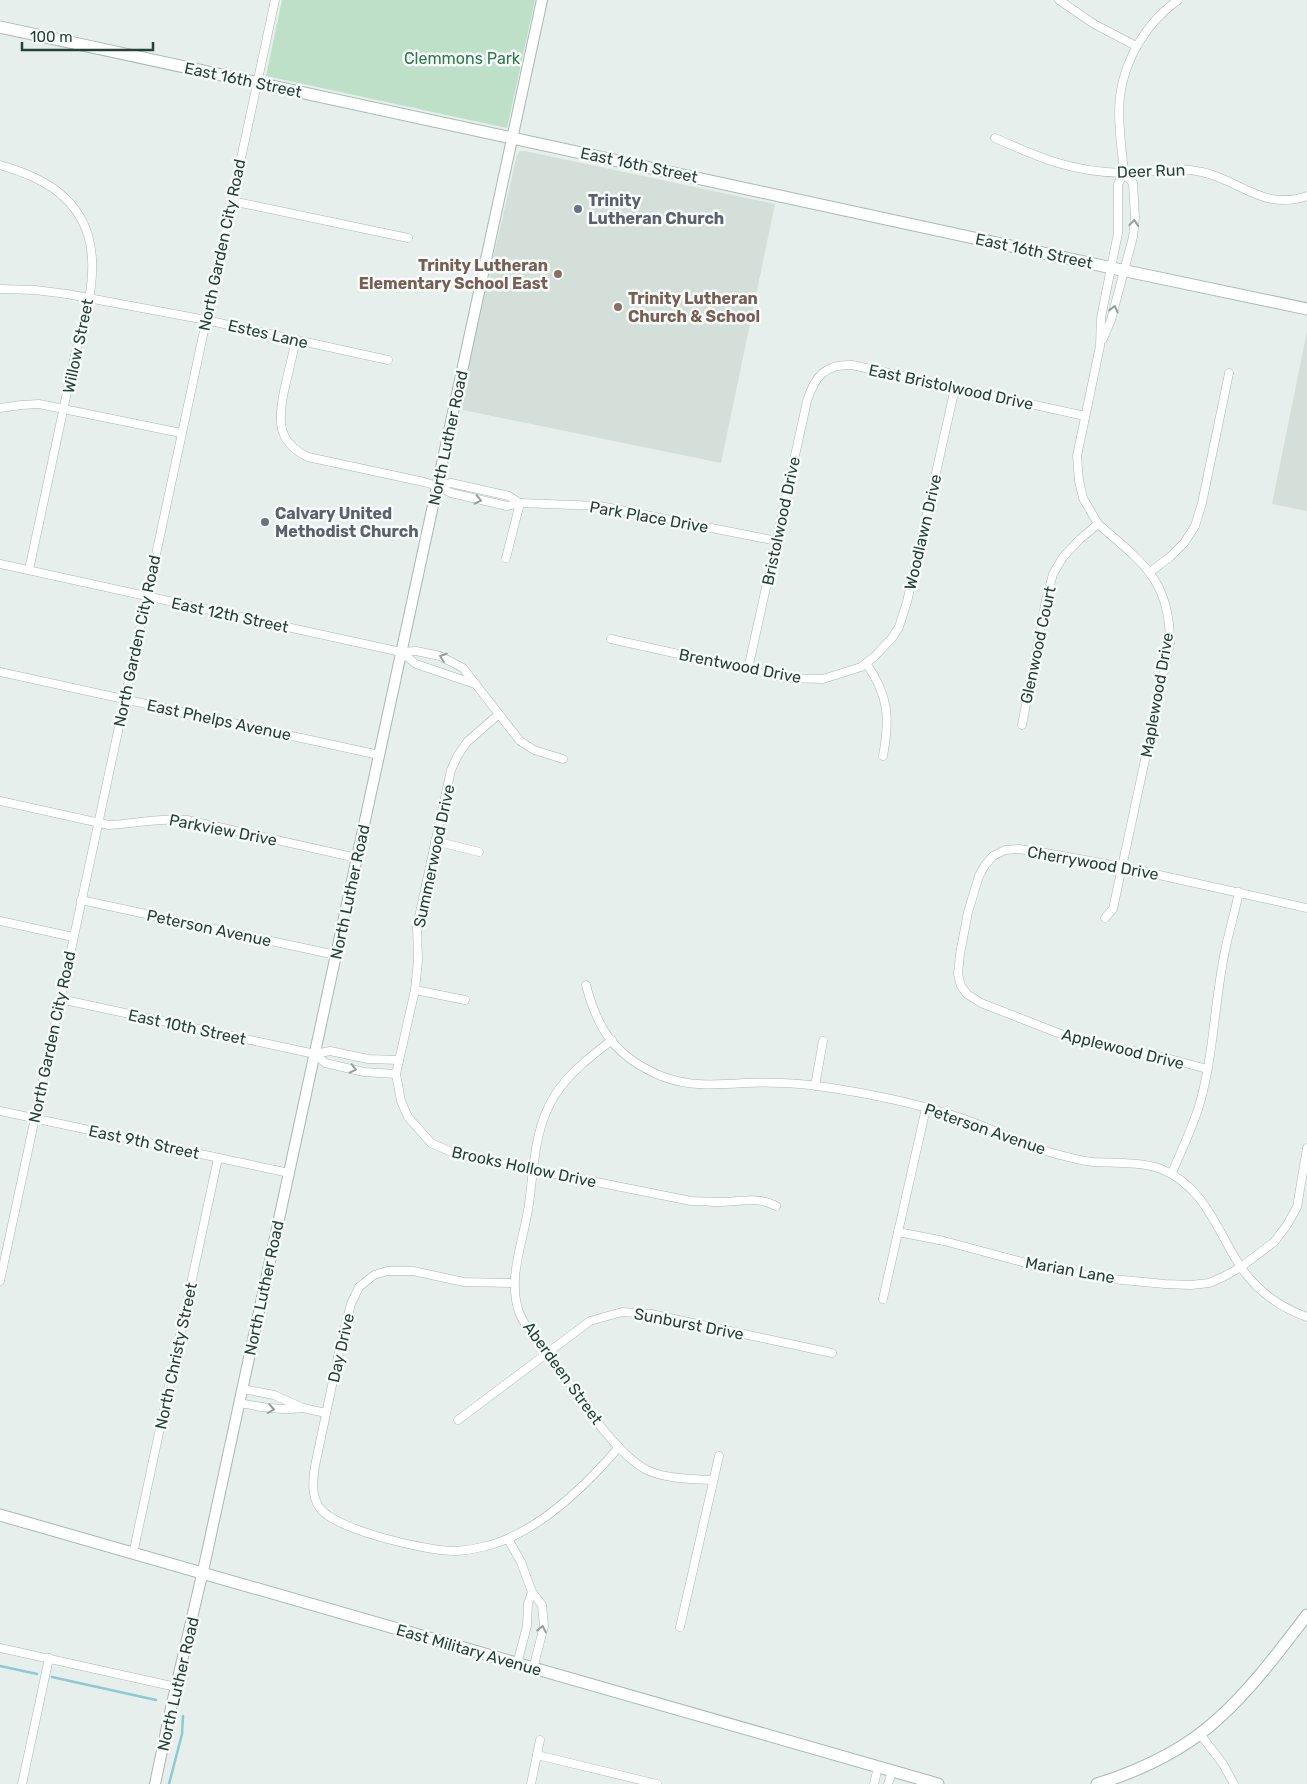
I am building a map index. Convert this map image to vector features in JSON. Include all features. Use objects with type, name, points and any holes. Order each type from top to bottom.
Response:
[{"type":"main road","name":"East 16th Street","points":[[0,27],[1307,309]]},
{"type":"main road","name":"East Military Avenue","points":[[0,1515],[938,1784]]},
{"type":"main road","points":[[1097,1784],[1162,1758],[1200,1734],[1240,1698],[1307,1615]]},
{"type":"main road","points":[[1291,1636],[1307,1623]]},
{"type":"street","name":"North Garden City Road","points":[[0,1281],[181,433],[276,0]]},
{"type":"street","name":"North Luther Road","points":[[155,1784],[203,1574],[542,0]]},
{"type":"street","points":[[1059,0],[1094,24],[1136,46]]},
{"type":"street","points":[[1118,269],[1118,184],[1124,174],[1120,97],[1126,71],[1136,46],[1150,25],[1178,0]]},
{"type":"street","name":"Deer Run","points":[[995,138],[1061,166],[1124,174],[1180,168],[1203,172],[1226,180],[1262,198],[1280,201],[1307,196]]},
{"type":"street","name":"Willow Street","points":[[1,165],[18,170],[56,189],[78,215],[88,235],[92,251],[89,299],[29,570]]},
{"type":"street","points":[[1118,269],[1131,246],[1135,217],[1134,183],[1124,174]]},
{"type":"street","points":[[232,201],[408,238]]},
{"type":"street","name":"Maplewood Drive","points":[[1100,346],[1111,320],[1118,269]]},
{"type":"street","name":"Maplewood Drive","points":[[1105,918],[1113,909],[1123,867],[1170,643],[1170,622],[1166,604],[1159,587],[1150,572],[1098,524],[1083,498],[1079,481],[1077,456],[1100,346],[1102,318],[1118,269]]},
{"type":"street","name":"Estes Lane","points":[[0,289],[35,290],[206,320],[388,360]]},
{"type":"street","name":"Park Place Drive","points":[[296,340],[281,404],[280,421],[284,437],[295,450],[308,457],[437,486],[451,483],[509,496],[520,503],[600,506],[777,541]]},
{"type":"street","name":"East Bristolwood Drive","points":[[820,376],[832,366],[852,365],[1085,416]]},
{"type":"street","points":[[1150,572],[1170,557],[1184,543],[1195,526],[1202,503],[1229,373]]},
{"type":"street","name":"Bristolwood Drive","points":[[748,669],[807,401],[811,387],[820,376]]},
{"type":"street","name":"Woodlawn Drive","points":[[866,663],[892,638],[899,627],[907,602],[955,388]]},
{"type":"street","points":[[0,408],[21,404],[39,404],[181,433]]},
{"type":"street","points":[[506,558],[520,503]]},
{"type":"street","name":"Glenwood Court","points":[[1022,725],[1046,600],[1054,574],[1064,557],[1098,524]]},
{"type":"street","name":"East 12th Street","points":[[0,564],[401,652],[416,650],[440,656],[453,661],[463,668],[520,741],[534,750],[563,759]]},
{"type":"street","name":"Brentwood Drive","points":[[611,639],[786,678],[823,679],[845,673],[866,663]]},
{"type":"street","name":"East 12th Street","points":[[401,652],[416,664],[475,684]]},
{"type":"street","points":[[866,663],[879,683],[888,713],[888,730],[883,756]]},
{"type":"street","name":"East Phelps Avenue","points":[[0,672],[379,755]]},
{"type":"street","name":"Summerwood Drive","points":[[396,1074],[415,990],[418,960],[417,926],[451,770],[458,755],[468,742],[499,714]]},
{"type":"street","name":"Parkview Drive","points":[[0,801],[109,825],[168,818],[186,820],[357,858]]},
{"type":"street","points":[[435,841],[479,852]]},
{"type":"street","name":"Cherrywood Drive","points":[[961,986],[958,974],[968,912],[979,876],[993,856],[1005,850],[1019,849],[1123,867],[1307,908]]},
{"type":"street","points":[[1172,1174],[1199,1105],[1207,1069],[1225,951],[1239,892]]},
{"type":"street","name":"Peterson Avenue","points":[[81,900],[336,956]]},
{"type":"street","points":[[0,921],[73,937]]},
{"type":"street","name":"Peterson Avenue","points":[[586,985],[601,1027],[622,1053],[639,1065],[662,1076],[686,1084],[712,1086],[748,1083],[816,1086],[868,1094],[963,1119],[1058,1155],[1090,1162],[1158,1168],[1172,1174],[1187,1184],[1200,1199],[1241,1268],[1271,1299],[1289,1311],[1307,1317]]},
{"type":"street","name":"Applewood Drive","points":[[961,986],[980,1003],[1058,1033],[1091,1043],[1155,1055],[1207,1069]]},
{"type":"street","points":[[415,990],[464,1000]]},
{"type":"street","name":"East 10th Street","points":[[60,999],[315,1054]]},
{"type":"street","name":"Aberdeen Street","points":[[612,1040],[578,1066],[554,1096],[544,1117],[539,1134],[529,1206],[514,1282],[519,1313],[536,1339],[548,1352],[606,1432],[634,1462],[649,1471],[687,1479],[713,1480]]},
{"type":"street","points":[[816,1086],[823,1042]]},
{"type":"street","points":[[315,1054],[330,1051],[368,1059],[399,1060]]},
{"type":"street","points":[[315,1054],[325,1063],[364,1072],[396,1074]]},
{"type":"street","name":"Brooks Hollow Drive","points":[[396,1074],[401,1101],[408,1117],[431,1143],[456,1154],[692,1200],[718,1202],[759,1200],[768,1201],[776,1206]]},
{"type":"street","points":[[883,1300],[926,1108]]},
{"type":"street","name":"East 9th Street","points":[[0,1111],[289,1173]]},
{"type":"street","name":"Marian Lane","points":[[898,1232],[944,1241],[1052,1270],[1112,1279],[1191,1285],[1209,1283],[1241,1268],[1274,1242],[1287,1225],[1297,1207],[1307,1148]]},
{"type":"street","name":"North Christy Street","points":[[133,1554],[218,1158]]},
{"type":"street","points":[[0,1239],[9,1241]]},
{"type":"street","name":"Day Drive","points":[[514,1282],[464,1282],[413,1271],[387,1271],[374,1275],[359,1287],[351,1304],[342,1338],[313,1479],[316,1501],[320,1508],[336,1520],[374,1535],[441,1550],[459,1551],[508,1539],[542,1520],[564,1502],[619,1447]]},
{"type":"street","name":"Sunburst Drive","points":[[458,1420],[590,1321],[622,1312],[650,1314],[832,1353]]},
{"type":"street","points":[[243,1389],[274,1395],[303,1408],[326,1413]]},
{"type":"street","points":[[240,1403],[280,1410],[303,1408]]},
{"type":"street","points":[[680,1627],[719,1456]]},
{"type":"street","points":[[508,1539],[521,1562],[532,1592],[542,1605],[544,1626],[532,1669]]},
{"type":"street","points":[[517,1664],[527,1626],[528,1604],[532,1592]]},
{"type":"street","points":[[0,1648],[176,1687]]},
{"type":"street","points":[[22,1784],[49,1658]]},
{"type":"street","points":[[1200,1734],[1234,1784]]},
{"type":"street","points":[[531,1784],[540,1740]]},
{"type":"street","points":[[537,1755],[657,1784]]},
{"type":"street","points":[[874,1784],[878,1767]]},
{"type":"street","points":[[888,1784],[892,1772]]},
{"type":"shaded area","name":"Trinity Lutheran Church & School","points":[[520,151],[775,204],[721,463],[458,409],[517,155]]},
{"type":"shaded area","points":[[1307,331],[1307,511],[1272,504]]},
{"type":"green space","name":"Clemmons Park","points":[[282,0],[535,0],[507,128],[266,76]]},
{"type":"waterway","points":[[0,1666],[37,1674]]},
{"type":"waterway","points":[[52,1677],[156,1700]]},
{"type":"waterway","points":[[169,1784],[182,1734],[183,1716]]},
{"type":"place","name":"Trinity Lutheran Church","points":[[578,209]]},
{"type":"place","name":"Trinity Lutheran Elementary School East","points":[[558,274]]},
{"type":"place","name":"Trinity Lutheran Church & School","points":[[618,307]]},
{"type":"place","name":"Calvary United Methodist Church","points":[[265,522]]}]
